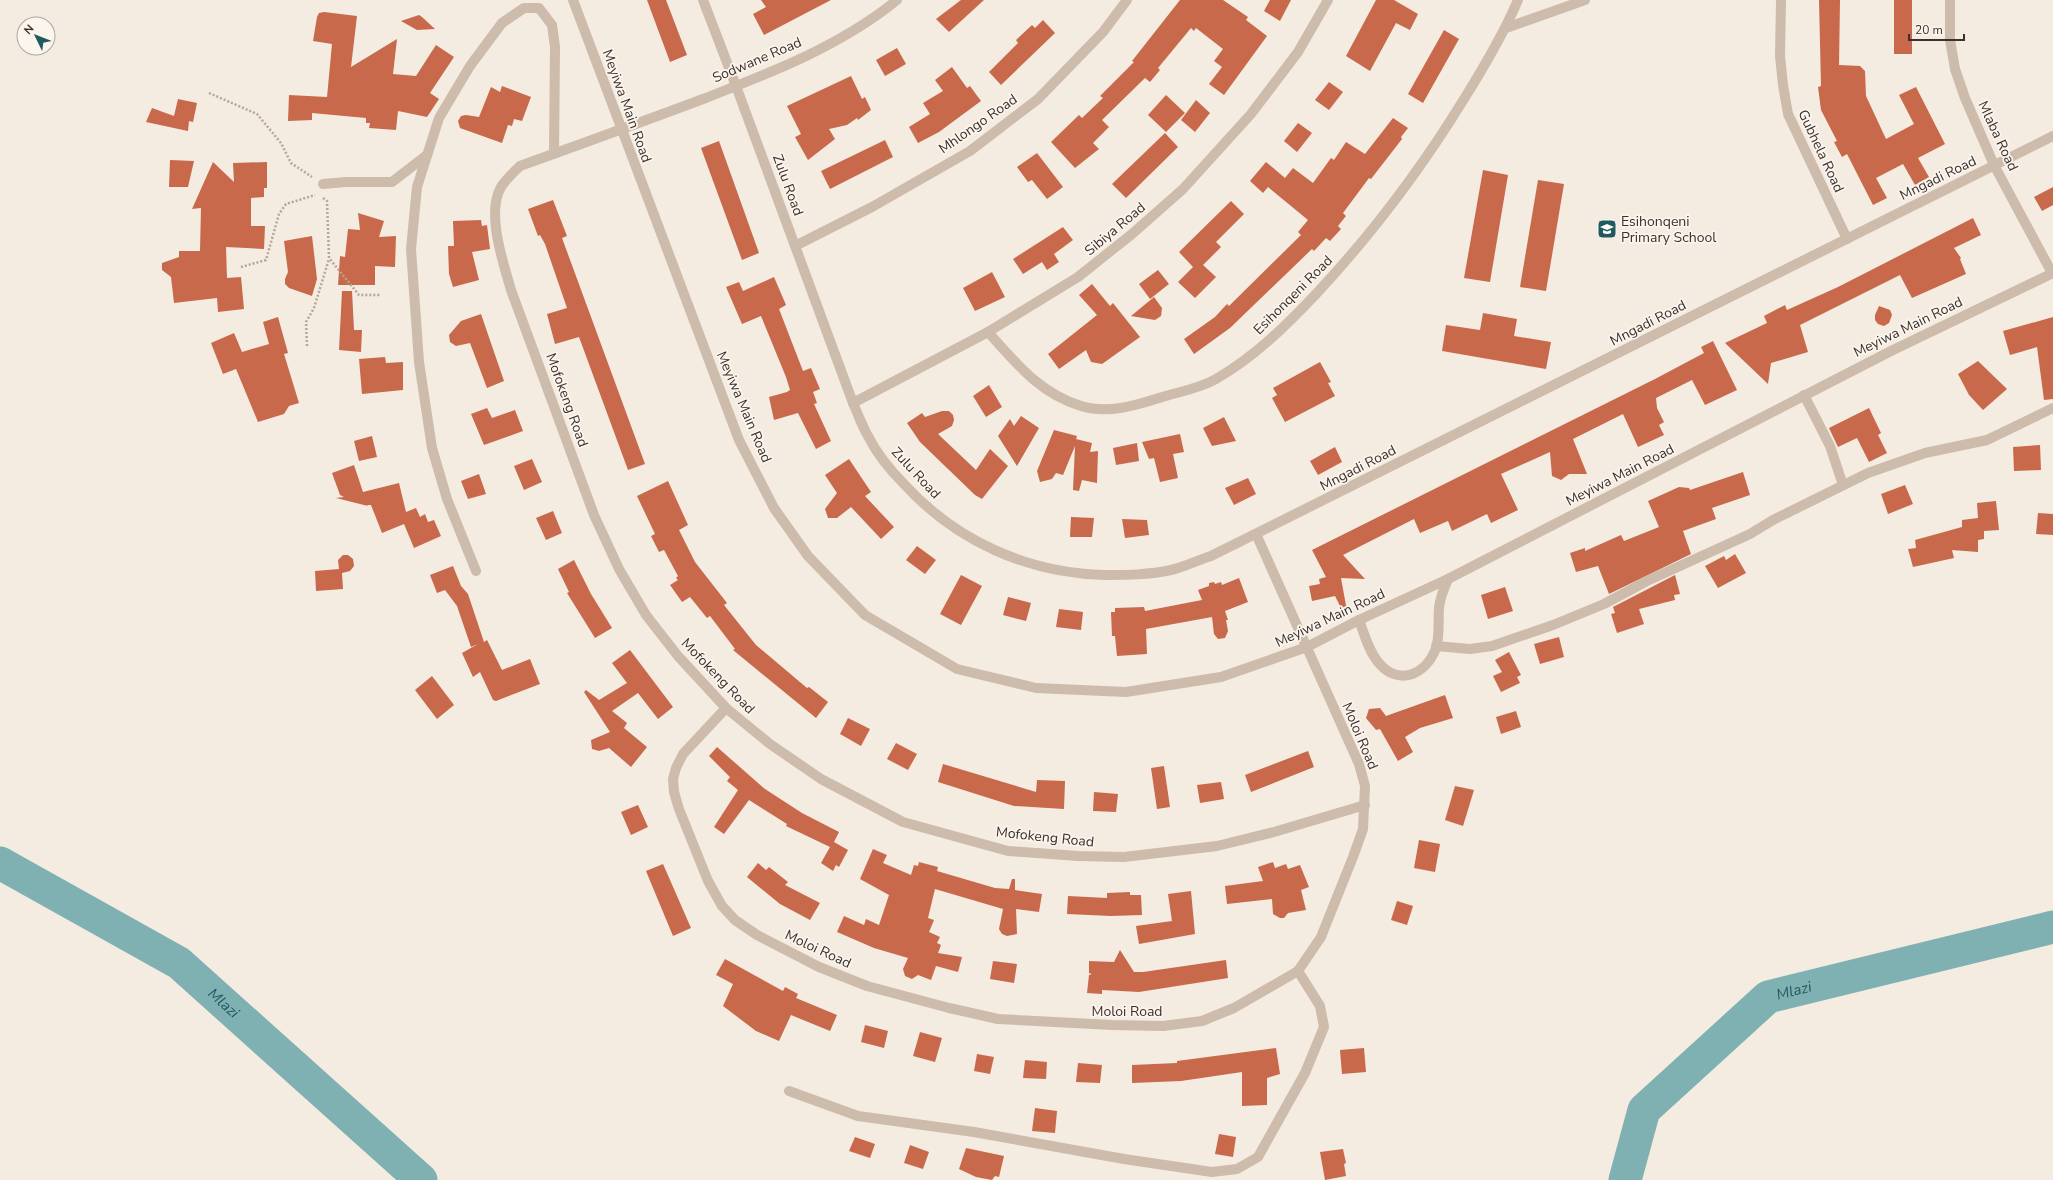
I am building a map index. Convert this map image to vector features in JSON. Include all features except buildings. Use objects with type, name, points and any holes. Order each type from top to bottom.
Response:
[{"type":"street","name":"Meyiwa Main Road","points":[[573,0],[739,440],[774,508],[808,556],[865,615],[957,669],[1036,688],[1126,692],[1221,677],[1307,647],[1359,620],[1448,579],[1891,351],[2053,273]]},
{"type":"street","name":"Zulu Road","points":[[702,0],[736,86],[853,403],[868,437],[889,468],[916,497],[942,520],[979,544],[1023,562],[1077,574],[1132,575],[1171,570],[1211,556],[1256,534]]},
{"type":"street","name":"Sodwane Road","points":[[621,130],[792,63],[819,49],[883,11],[897,0]]},
{"type":"street","name":"Mhlongo Road","points":[[795,246],[872,207],[970,150],[1038,99],[1103,32],[1127,0]]},
{"type":"street","name":"Sibiya Road","points":[[853,403],[988,332],[1078,277],[1132,234],[1183,189],[1251,114],[1298,52],[1328,0]]},
{"type":"street","name":"Esihonqeni Road","points":[[988,332],[1027,376],[1054,394],[1082,406],[1107,409],[1133,406],[1214,380],[1253,355],[1293,318],[1340,268],[1381,220],[1439,141],[1506,28],[1518,0]]},
{"type":"street","points":[[1506,28],[1585,0]]},
{"type":"street","name":"Gubhela Road","points":[[1781,0],[1780,56],[1788,114],[1847,239]]},
{"type":"street","name":"Mlaba Road","points":[[1950,0],[1950,40],[1955,69],[1965,98],[1994,165],[2053,273]]},
{"type":"street","points":[[476,571],[447,499],[432,448],[419,362],[411,249],[417,187],[439,118],[470,66],[502,23],[524,8],[536,4],[552,25],[555,47],[554,154]]},
{"type":"street","name":"Mofokeng Road","points":[[621,130],[520,166],[508,177],[500,187],[495,202],[495,219],[502,258],[511,290],[594,515],[619,569],[646,615],[678,656],[726,708],[770,744],[821,779],[876,809],[903,822],[1008,850],[1124,857],[1201,848],[1274,832],[1365,805]]},
{"type":"street","name":"Mngadi Road","points":[[1256,534],[2053,136]]},
{"type":"street","points":[[323,184],[346,182],[392,182],[427,155]]},
{"type":"street","points":[[1804,396],[1830,446],[1843,485]]},
{"type":"street","points":[[1436,646],[1470,649],[1492,646],[1576,616],[1750,534],[1843,485],[1904,460],[1987,440],[2053,408]]},
{"type":"street","name":"Moloi Road","points":[[726,708],[683,754],[676,768],[674,792],[679,809],[708,881],[722,906],[735,920],[757,935],[819,967],[867,986],[949,1008],[998,1019],[1163,1026],[1202,1020],[1234,1008],[1298,971],[1320,936],[1353,857],[1362,829],[1365,805],[1366,786],[1359,764],[1256,534]]},
{"type":"street","points":[[1359,620],[1377,661],[1384,668],[1396,675],[1408,676],[1421,671],[1430,659],[1436,646],[1439,606],[1448,579]]},
{"type":"street","points":[[789,1091],[858,1116],[974,1132],[1124,1159],[1212,1172],[1237,1169],[1258,1157],[1305,1073],[1324,1027],[1320,1006],[1298,971]]},
{"type":"path","points":[[209,93],[257,114],[281,143],[291,163],[323,184]]},
{"type":"path","points":[[241,267],[266,260],[279,214],[286,204],[318,193],[326,201],[329,258],[314,308],[306,322],[307,346]]},
{"type":"path","points":[[329,258],[359,295],[380,295]]},
{"type":"waterway","name":"Mlazi","points":[[0,863],[179,963],[421,1180]]},
{"type":"waterway","name":"Mlazi","points":[[1625,1180],[1644,1110],[1768,997],[2053,927]]},
{"type":"place","name":"Esihonqeni Primary School","points":[[1607,229]]}]
